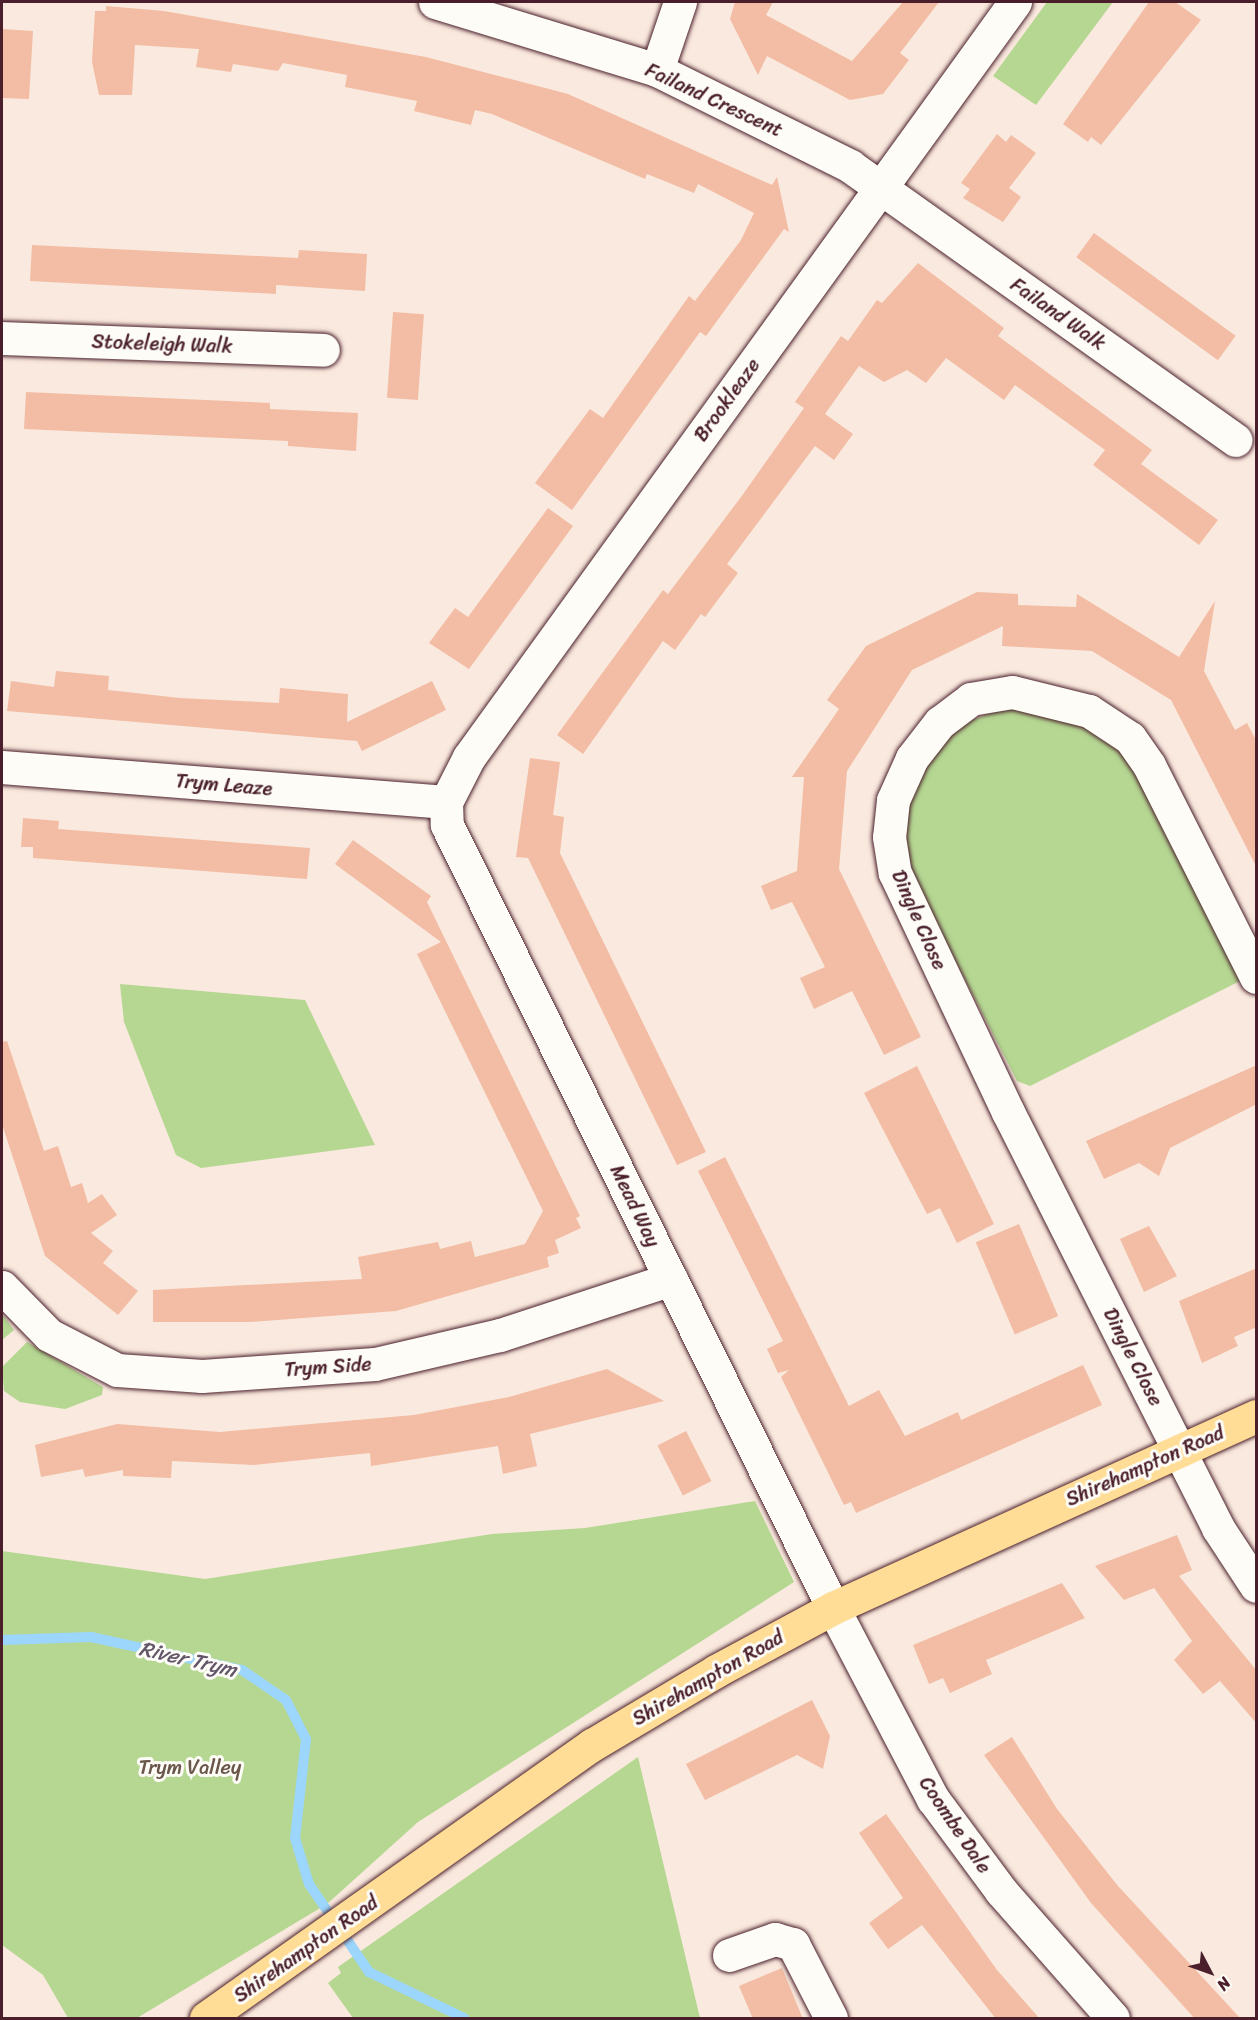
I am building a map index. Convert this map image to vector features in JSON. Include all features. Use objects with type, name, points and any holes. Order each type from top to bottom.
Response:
[{"type":"main road","name":"Shirehampton Road","points":[[206,2019],[592,1745],[833,1608],[1257,1416]]},
{"type":"street","name":"Failand Crescent","points":[[435,2],[657,69],[850,166],[880,187]]},
{"type":"street","points":[[657,69],[681,2]]},
{"type":"street","name":"Brookleaze","points":[[446,802],[469,757],[1015,2]]},
{"type":"street","name":"Failand Walk","points":[[880,187],[1235,440]]},
{"type":"street","name":"Stokeleigh Walk","points":[[2,338],[323,350]]},
{"type":"street","name":"Dingle Close","points":[[1257,977],[1149,765],[1130,738],[1089,711],[1012,692],[971,699],[940,722],[912,758],[892,800],[889,837],[895,873],[1008,1112],[1218,1527],[1257,1586]]},
{"type":"street","name":"Trym Leaze","points":[[2,767],[446,802]]},
{"type":"street","name":"Mead Way","points":[[446,802],[447,825],[833,1608]]},
{"type":"street","name":"Trym Side","points":[[2,1287],[49,1335],[117,1370],[202,1376],[375,1364],[500,1335],[671,1279]]},
{"type":"street","name":"Coombe Dale","points":[[833,1608],[933,1798],[1001,1891],[1113,2019]]},
{"type":"street","points":[[729,1955],[775,1939],[793,1944],[831,2019]]},
{"type":"green space","points":[[1047,2],[1113,2],[1036,105],[993,76]]},
{"type":"green space","points":[[1007,706],[1093,723],[1129,757],[1242,980],[1030,1086],[1017,1081],[915,882],[906,843],[910,802],[930,758],[963,724]]},
{"type":"green space","points":[[120,984],[305,1000],[375,1145],[201,1168],[176,1155],[124,1022]]},
{"type":"green space","points":[[2,1314],[14,1330],[2,1340]]},
{"type":"green space","points":[[27,1342],[103,1387],[102,1395],[65,1409],[20,1402],[4,1391],[2,1367]]},
{"type":"green space","name":"Trym Valley","points":[[755,1501],[794,1582],[418,1822],[327,1904],[137,2018],[68,2018],[43,1975],[2,1945],[2,1551],[205,1579],[492,1534],[585,1528]]},
{"type":"green space","points":[[638,1757],[700,2018],[353,2018],[328,1983],[341,1973],[338,1967]]},
{"type":"building","points":[[735,2],[773,2],[766,15],[852,61],[903,2],[939,2],[900,53],[909,60],[883,94],[850,100],[767,56],[758,75],[730,19]]},
{"type":"building","points":[[1149,2],[1175,2],[1201,20],[1101,145],[1091,137],[1088,142],[1063,124]]},
{"type":"building","points":[[106,6],[164,11],[426,57],[568,94],[772,185],[777,177],[789,232],[784,229],[706,336],[700,332],[572,510],[535,483],[590,409],[603,418],[689,296],[695,301],[741,240],[754,213],[698,184],[694,193],[647,174],[645,179],[492,114],[475,110],[471,125],[414,111],[417,101],[345,87],[347,75],[283,63],[278,71],[233,64],[231,72],[196,67],[199,49],[135,45],[132,95],[99,95],[92,62],[95,11],[106,11]]},
{"type":"building","points":[[2,29],[33,31],[29,99],[2,98]]},
{"type":"building","points":[[997,134],[1006,142],[1011,135],[1036,153],[1009,188],[1021,197],[1003,222],[963,198],[970,189],[961,183]]},
{"type":"building","points":[[1094,233],[1236,336],[1218,360],[1076,257]]},
{"type":"building","points":[[32,245],[298,258],[299,250],[367,254],[365,291],[276,285],[276,294],[30,281]]},
{"type":"building","points":[[918,263],[1004,328],[998,336],[1152,450],[1141,464],[1218,520],[1199,545],[1093,465],[1105,450],[1015,385],[1004,400],[946,358],[926,383],[907,370],[884,382],[859,366],[825,414],[853,434],[834,460],[815,446],[727,564],[738,573],[705,617],[701,614],[675,650],[663,641],[583,754],[557,735],[663,590],[668,594],[741,497],[804,408],[795,402],[841,336],[848,341],[877,300],[882,303]]},
{"type":"building","points":[[393,312],[424,314],[418,400],[387,398]]},
{"type":"building","points":[[26,392],[270,403],[270,409],[358,413],[356,451],[288,446],[288,441],[24,429]]},
{"type":"building","points":[[548,508],[573,526],[469,669],[429,643],[455,608],[468,617]]},
{"type":"building","points":[[977,592],[1018,594],[1018,605],[1076,607],[1077,594],[1179,657],[1215,601],[1204,671],[1235,730],[1247,723],[1257,742],[1257,868],[1171,700],[1092,651],[1002,646],[1003,626],[912,670],[847,771],[839,869],[921,1037],[884,1055],[852,991],[814,1009],[800,978],[825,967],[792,902],[771,910],[761,886],[797,871],[804,777],[792,777],[839,709],[827,700],[866,646]]},
{"type":"building","points":[[56,671],[109,676],[108,690],[180,698],[279,703],[280,688],[348,694],[347,722],[432,681],[446,710],[362,751],[357,741],[7,711],[11,681],[54,687]]},
{"type":"building","points":[[530,758],[560,762],[553,815],[564,817],[560,853],[706,1152],[677,1165],[528,858],[516,857]]},
{"type":"building","points":[[23,818],[59,821],[58,829],[310,848],[307,879],[33,858],[33,847],[21,847]]},
{"type":"building","points":[[353,840],[431,896],[427,902],[580,1216],[576,1218],[581,1228],[555,1240],[559,1253],[547,1257],[549,1267],[396,1311],[250,1322],[153,1322],[153,1290],[362,1279],[358,1257],[438,1242],[440,1249],[471,1241],[475,1257],[525,1244],[543,1211],[417,954],[441,942],[335,864]]},
{"type":"building","points":[[7,1041],[44,1151],[58,1146],[71,1187],[82,1183],[88,1203],[102,1194],[117,1215],[91,1233],[113,1251],[103,1263],[138,1291],[118,1315],[45,1256],[2,1124],[2,1042]]},
{"type":"building","points":[[1257,1065],[1257,1104],[1170,1148],[1159,1176],[1139,1163],[1104,1179],[1086,1141]]},
{"type":"building","points":[[917,1066],[994,1224],[957,1243],[940,1208],[927,1214],[864,1093]]},
{"type":"building","points":[[725,1157],[849,1406],[879,1390],[905,1436],[958,1412],[961,1420],[1083,1365],[1102,1405],[856,1513],[851,1502],[844,1505],[781,1377],[789,1370],[778,1373],[767,1349],[783,1341],[698,1171]]},
{"type":"building","points":[[1019,1224],[1058,1316],[1015,1334],[976,1242]]},
{"type":"building","points":[[1149,1226],[1177,1276],[1144,1292],[1120,1239]]},
{"type":"building","points":[[1257,1268],[1257,1327],[1234,1337],[1238,1346],[1202,1363],[1179,1301]]},
{"type":"building","points":[[607,1369],[664,1401],[530,1434],[537,1466],[503,1474],[498,1446],[371,1466],[370,1453],[254,1465],[172,1461],[171,1478],[123,1476],[123,1470],[85,1477],[83,1469],[41,1477],[35,1445],[117,1424],[220,1432],[414,1415],[509,1397]]},
{"type":"building","points":[[686,1431],[711,1481],[683,1495],[657,1446]]},
{"type":"building","points":[[1177,1535],[1192,1570],[1179,1576],[1257,1671],[1257,1724],[1220,1681],[1203,1694],[1174,1660],[1192,1641],[1154,1588],[1124,1600],[1095,1566]]},
{"type":"building","points":[[1062,1583],[1085,1618],[986,1660],[992,1674],[950,1693],[943,1678],[929,1684],[913,1645]]},
{"type":"building","points":[[812,1700],[830,1736],[823,1769],[797,1755],[705,1800],[686,1764]]},
{"type":"building","points":[[1012,1737],[1057,1809],[1118,1886],[1241,2019],[1195,2019],[1091,1903],[984,1755]]},
{"type":"building","points":[[886,1814],[997,1970],[1040,2019],[996,2019],[922,1925],[888,1949],[869,1923],[903,1898],[859,1833]]},
{"type":"building","points":[[782,1968],[803,2019],[753,2019],[739,1986]]},
{"type":"waterway","name":"River Trym","points":[[2,1640],[91,1637],[242,1670],[286,1700],[306,1739],[295,1838],[309,1884],[369,1972],[464,2018]]}]
